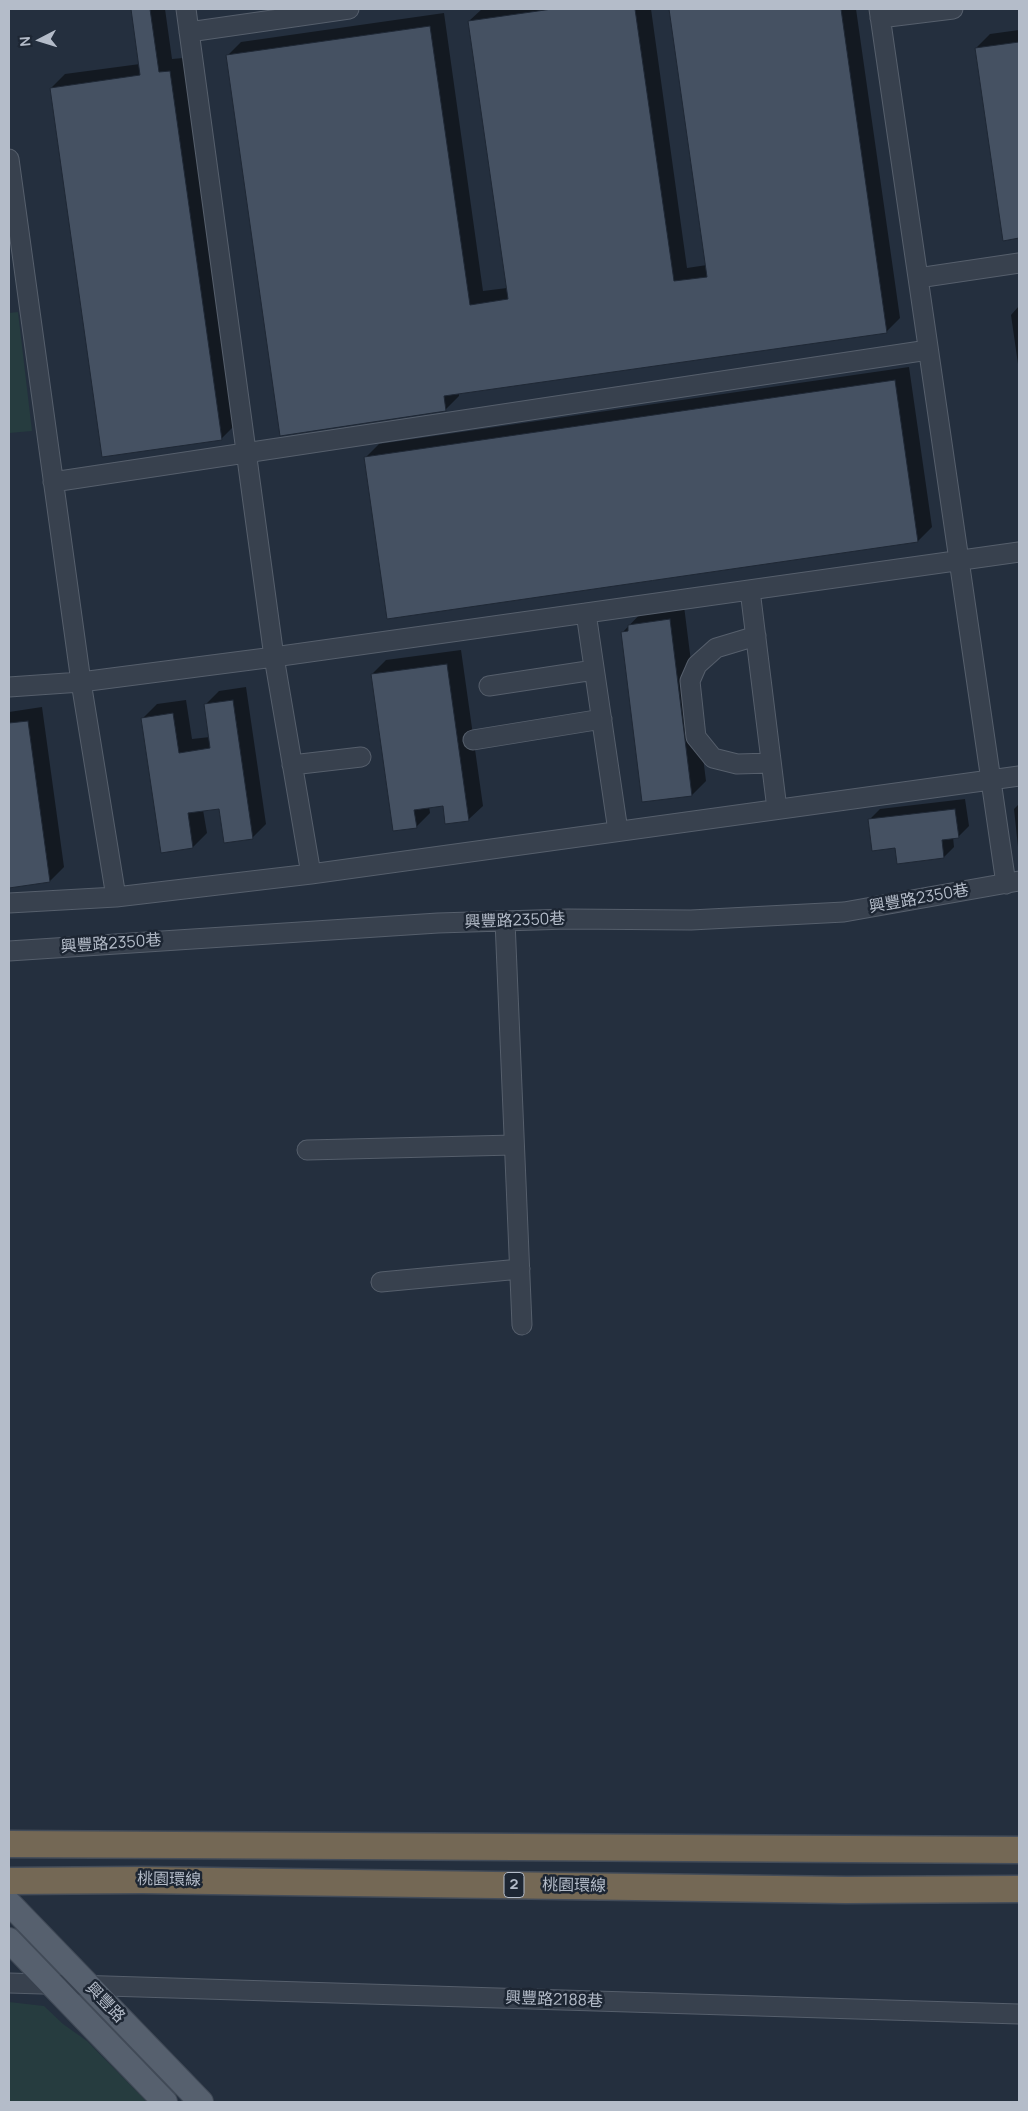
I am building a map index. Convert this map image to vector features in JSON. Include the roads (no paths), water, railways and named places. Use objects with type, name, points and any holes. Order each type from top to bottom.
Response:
[{"type":"highway","points":[[9,1844],[1019,1850]]},
{"type":"highway","name":"桃園環線","points":[[9,1881],[142,1880],[846,1890],[1019,1889]]},
{"type":"main road","name":"興豐路","points":[[16,1911],[201,2102]]},
{"type":"main road","name":"興豐路","points":[[9,1940],[165,2102]]},
{"type":"street","points":[[186,9],[274,657],[311,874]]},
{"type":"street","points":[[189,32],[350,9]]},
{"type":"street","points":[[953,9],[879,14],[991,781],[1013,883]]},
{"type":"street","points":[[9,159],[52,482],[81,682],[116,897]]},
{"type":"street","points":[[918,278],[1019,263]]},
{"type":"street","points":[[52,482],[928,350]]},
{"type":"street","points":[[9,688],[81,682],[274,657],[1019,552]]},
{"type":"street","points":[[750,590],[777,810]]},
{"type":"street","points":[[586,613],[618,831]]},
{"type":"street","points":[[756,636],[716,648],[697,665],[690,681],[696,737],[713,758],[737,764],[771,763]]},
{"type":"street","points":[[489,686],[594,670]]},
{"type":"street","points":[[473,740],[602,719]]},
{"type":"street","points":[[292,765],[361,757]]},
{"type":"street","points":[[9,903],[116,897],[311,874],[1019,776]]},
{"type":"street","name":"興豐路2350巷","points":[[9,952],[438,923],[691,920],[844,912],[1013,883]]},
{"type":"street","points":[[506,921],[522,1325]]},
{"type":"street","points":[[308,1150],[514,1145]]},
{"type":"street","points":[[381,1282],[520,1269]]},
{"type":"street","name":"興豐路2188巷","points":[[9,1983],[53,1986],[1019,2014]]}]
